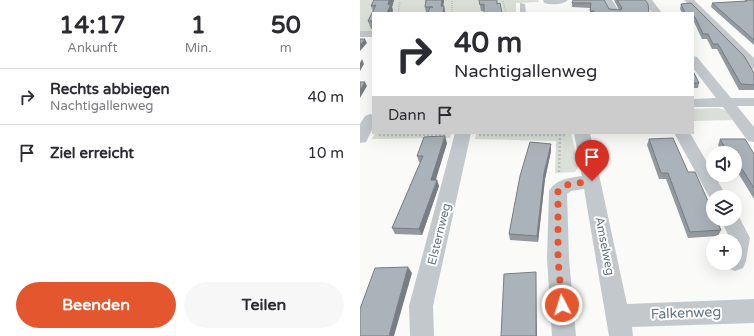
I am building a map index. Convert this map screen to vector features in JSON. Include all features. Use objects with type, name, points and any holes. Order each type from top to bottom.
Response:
[{"type":"street","points":[[550,12],[547,0],[563,0]]},
{"type":"street","points":[[607,0],[614,12]]},
{"type":"street","points":[[647,0],[656,12]]},
{"type":"street","points":[[689,0],[754,65]]},
{"type":"street","points":[[360,34],[372,34]]},
{"type":"street","points":[[694,61],[754,137]]},
{"type":"street","points":[[694,103],[754,102]]},
{"type":"street","points":[[360,138],[368,119]]},
{"type":"street","name":"Elsternweg","points":[[422,336],[421,306],[463,134]]},
{"type":"street","name":"Amselweg","points":[[582,134],[620,326]]},
{"type":"street","points":[[683,134],[714,190]]},
{"type":"street","points":[[564,336],[558,259],[558,191],[566,185],[592,181]]},
{"type":"street","name":"Falkenweg","points":[[620,326],[754,310]]},
{"type":"lane","points":[[522,4],[524,12]]},
{"type":"path","points":[[452,1],[452,12]]},
{"type":"path","points":[[503,1],[506,12]]},
{"type":"path","points":[[398,12],[400,2]]},
{"type":"path","points":[[558,191],[560,134]]},
{"type":"shaded area","points":[[360,0],[538,0],[539,2],[516,3],[516,12],[372,12],[372,31],[360,31]]},
{"type":"shaded area","points":[[718,108],[725,110],[733,120],[694,121],[694,109]]},
{"type":"shaded area","points":[[374,134],[451,134],[450,138],[372,139]]},
{"type":"shaded area","points":[[476,134],[571,134],[579,166],[575,172],[555,173],[556,141],[475,139]]},
{"type":"building","points":[[374,0],[389,0],[388,5],[391,4],[387,12],[372,12],[376,5],[371,6]]},
{"type":"building","points":[[426,0],[442,0],[441,6],[444,6],[443,12],[428,12],[430,7],[425,7]]},
{"type":"building","points":[[479,0],[497,0],[497,4],[500,3],[502,12],[484,12],[484,4],[480,5]]},
{"type":"building","points":[[573,0],[604,0],[609,9],[621,10],[622,8],[617,0],[645,0],[648,4],[649,12],[594,12],[590,11],[591,3],[572,3]]},
{"type":"building","points":[[746,0],[754,0],[754,40],[712,3],[747,1]]},
{"type":"building","points":[[691,3],[744,56],[754,73],[754,85],[741,84],[718,44],[713,44],[708,34],[703,34],[694,17],[694,12],[685,12],[681,4]]},
{"type":"building","points":[[372,13],[372,21],[368,21]]},
{"type":"building","points":[[360,39],[365,39],[360,45]]},
{"type":"building","points":[[694,73],[699,83],[694,83]]},
{"type":"building","points":[[360,82],[365,82],[360,90]]},
{"type":"building","points":[[445,136],[431,180],[437,180],[419,229],[392,228],[423,156],[417,156],[424,137]]},
{"type":"building","points":[[673,138],[688,172],[695,172],[706,196],[706,226],[719,226],[721,230],[690,232],[668,173],[661,173],[649,139]]},
{"type":"building","points":[[720,139],[745,139],[754,154],[754,188],[742,169],[742,146],[724,146]]},
{"type":"building","points":[[530,142],[551,144],[544,173],[537,236],[509,234],[520,176]]},
{"type":"building","points":[[408,267],[389,336],[360,336],[360,309],[375,268]]},
{"type":"building","points":[[536,272],[536,336],[501,336],[504,274]]},
{"type":"route","points":[[562,305],[558,259],[558,191],[566,185],[592,181]]}]
